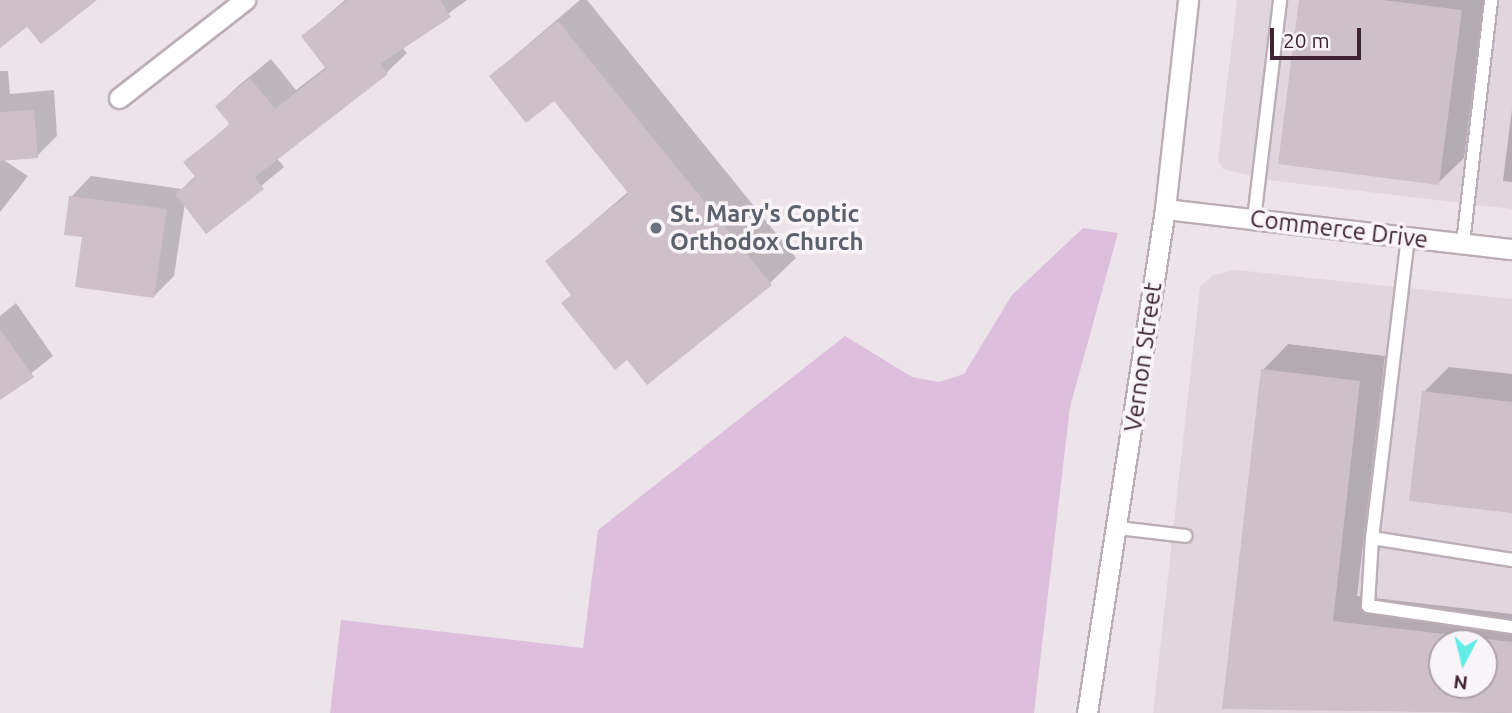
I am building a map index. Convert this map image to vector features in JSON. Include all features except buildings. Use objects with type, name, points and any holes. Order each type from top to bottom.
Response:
[{"type":"street","points":[[119,98],[245,0]]},
{"type":"street","name":"Vernon Street","points":[[1087,713],[1118,528],[1165,209],[1188,0]]},
{"type":"street","name":"Commerce Drive","points":[[1165,209],[1512,249]]},
{"type":"lane","points":[[1254,219],[1280,0]]},
{"type":"lane","points":[[1463,243],[1491,0]]},
{"type":"lane","points":[[1408,237],[1372,538],[1368,606],[1512,627]]},
{"type":"lane","points":[[1118,528],[1186,536]]},
{"type":"lane","points":[[1372,538],[1512,560]]},
{"type":"shaded area","points":[[1237,0],[1512,0],[1512,209],[1267,180],[1223,169],[1218,160]]},
{"type":"shaded area","points":[[1083,228],[1118,233],[1070,407],[1034,713],[330,713],[341,620],[583,648],[598,530],[845,336],[912,377],[939,382],[964,374],[1012,295]]},
{"type":"shaded area","points":[[1235,270],[1512,299],[1512,713],[1153,713],[1200,287],[1213,275]]},
{"type":"place","name":"St. Mary's Coptic Orthodox Church","points":[[656,228]]}]
